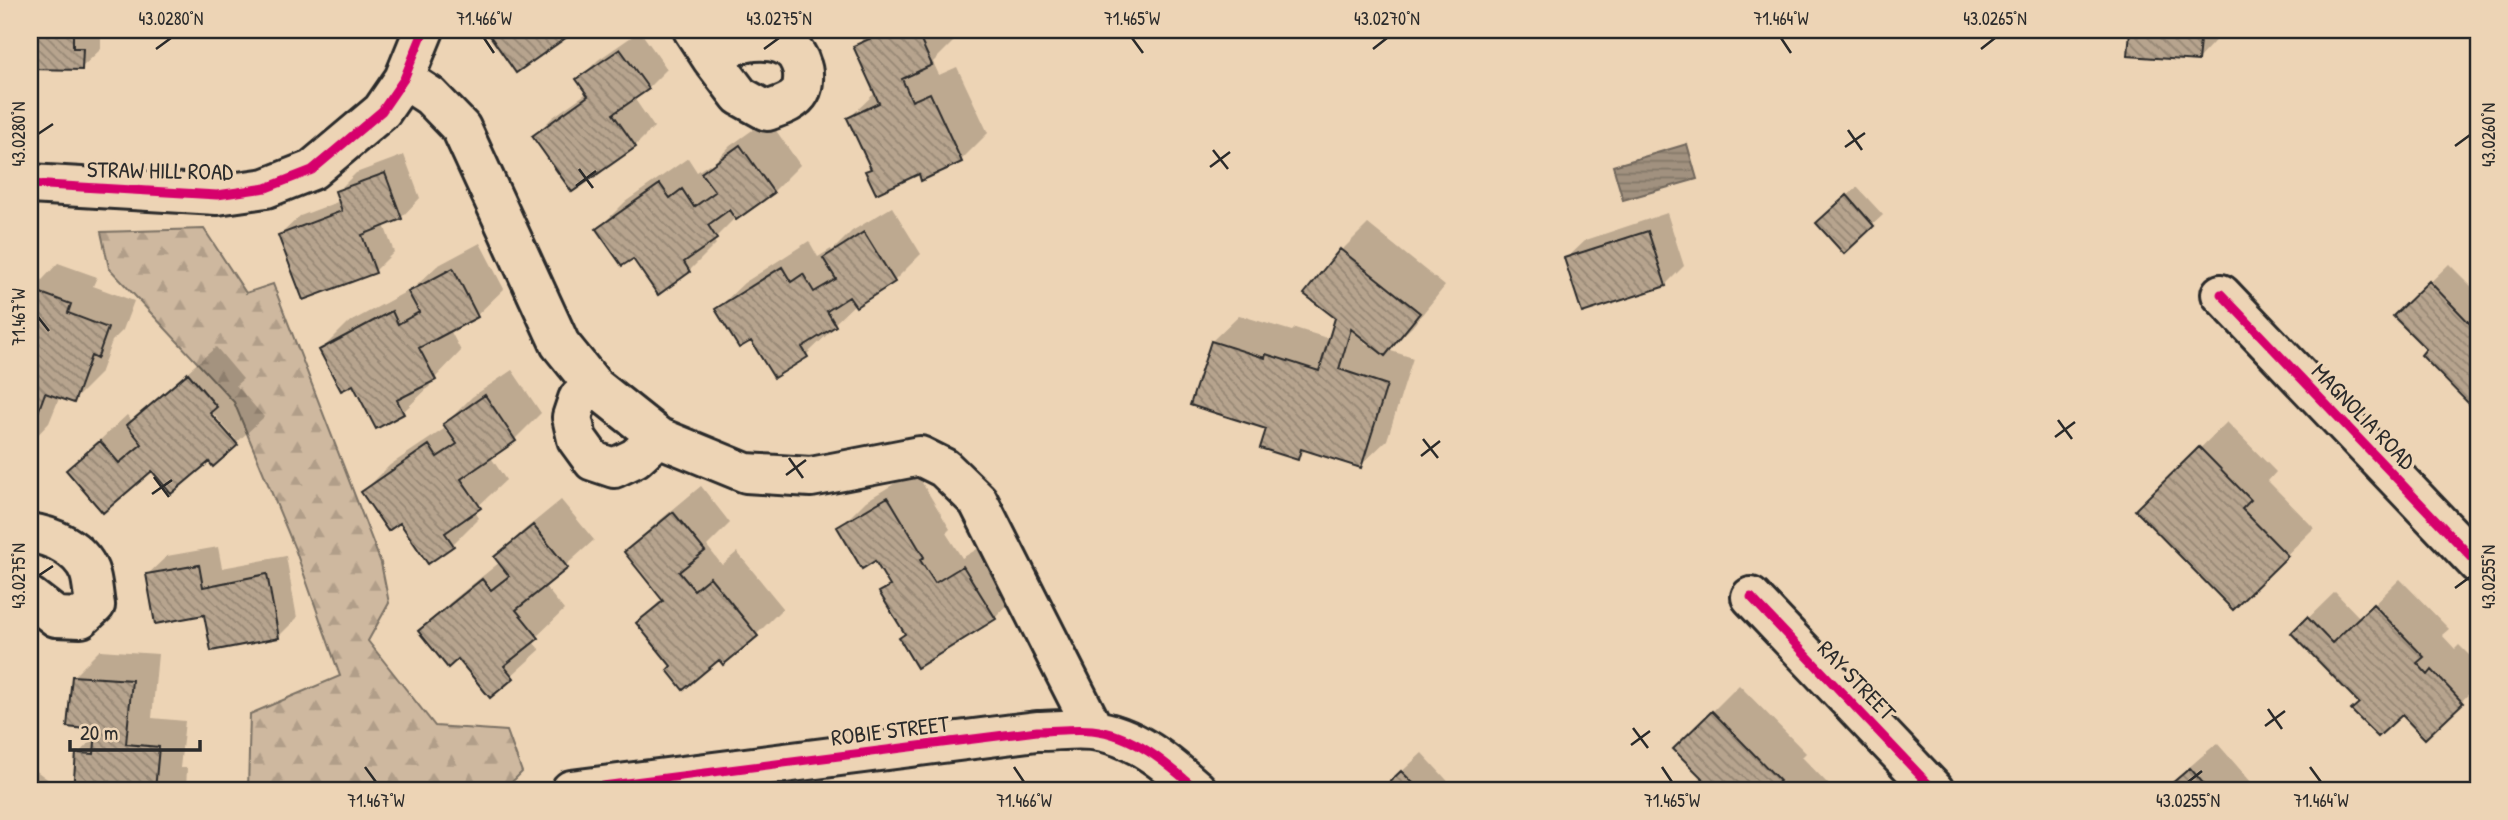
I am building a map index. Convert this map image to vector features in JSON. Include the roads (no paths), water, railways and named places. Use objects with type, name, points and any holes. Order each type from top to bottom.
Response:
[{"type":"street","name":"STRAW HILL ROAD","points":[[30,184],[217,195],[266,188],[312,170],[382,111],[404,79],[424,30]]},
{"type":"street","points":[[404,79],[430,96],[461,128],[560,344],[594,386],[658,437],[746,473],[811,477],[920,456],[944,468],[978,502],[1094,730]]},
{"type":"street","name":"MAGNOLIA ROAD","points":[[2221,294],[2478,564]]},
{"type":"street","points":[[594,386],[578,399],[572,416],[577,439],[593,461],[614,468],[635,458],[658,437]]},
{"type":"street","points":[[30,533],[71,547],[89,570],[95,605],[81,618],[56,617],[30,597]]},
{"type":"street","name":"RAY STREET","points":[[1751,597],[1934,790]]},
{"type":"street","name":"ROBIE STREET","points":[[571,790],[1037,731],[1094,730],[1135,743],[1175,770],[1197,790]]}]
